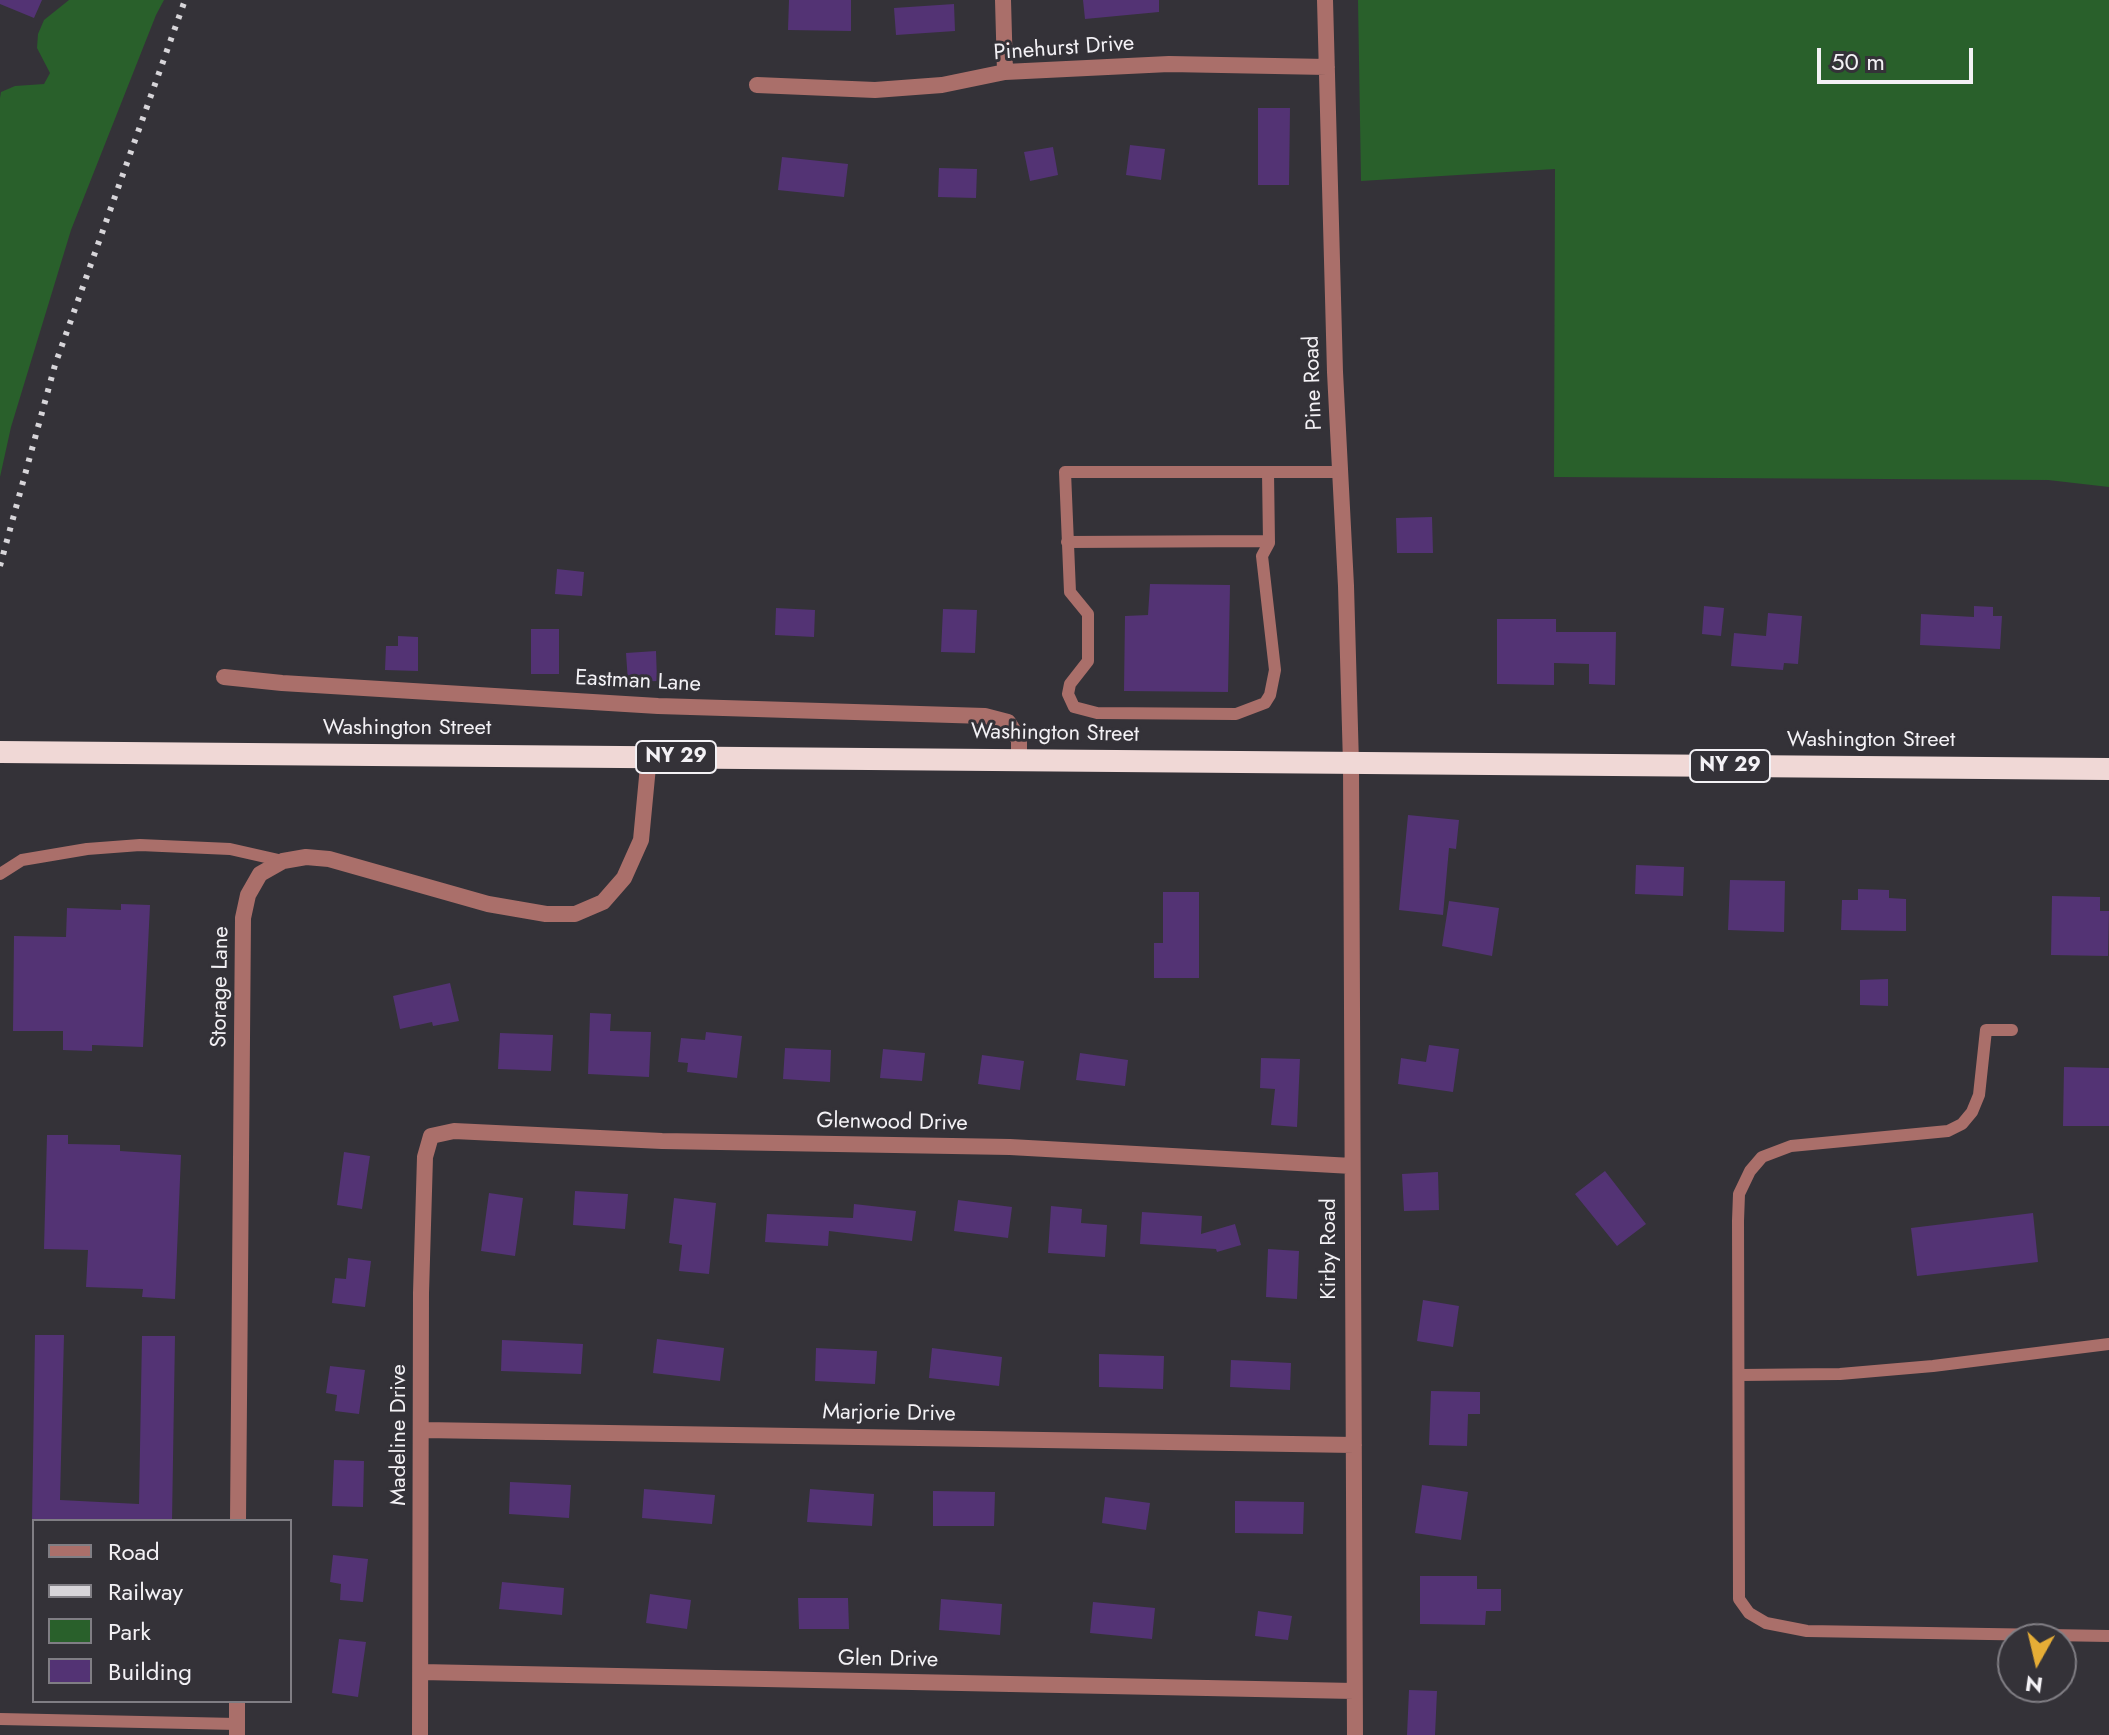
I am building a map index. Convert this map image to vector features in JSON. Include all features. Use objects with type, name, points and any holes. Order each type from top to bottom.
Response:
[{"type":"highway","name":"Washington Street","points":[[0,752],[2109,769]]},
{"type":"street","points":[[1003,0],[1005,72]]},
{"type":"street","name":"Pine Road","points":[[1325,0],[1351,764]]},
{"type":"street","name":"Pinehurst Drive","points":[[757,85],[875,90],[942,85],[1005,72],[1169,64],[1327,67]]},
{"type":"street","name":"Eastman Lane","points":[[224,677],[658,706],[985,716],[1008,722],[1019,740],[1019,760]]},
{"type":"street","points":[[283,861],[306,857],[329,859],[488,904],[546,914],[575,914],[603,902],[624,878],[641,840],[649,756]]},
{"type":"street","name":"Kirby Road","points":[[1351,764],[1355,1735]]},
{"type":"street","name":"Storage Lane","points":[[238,1519],[243,918],[248,895],[260,874],[283,861]]},
{"type":"street","name":"Glenwood Drive","points":[[431,1136],[454,1131],[662,1141],[1010,1147],[1352,1166]]},
{"type":"street","name":"Madeline Drive","points":[[420,1735],[422,1278],[425,1157],[431,1136]]},
{"type":"street","name":"Marjorie Drive","points":[[423,1430],[1354,1445]]},
{"type":"street","name":"Glen Drive","points":[[421,1672],[1354,1691]]},
{"type":"street","points":[[237,1703],[237,1729]]},
{"type":"lane","points":[[1268,472],[1269,541],[1262,556],[1275,670],[1265,703],[1236,714],[1097,713],[1074,707],[1068,694],[1070,684],[1088,661],[1088,614],[1070,592],[1065,472],[1268,472],[1340,472]]},
{"type":"lane","points":[[1067,542],[1269,541]]},
{"type":"lane","points":[[0,874],[22,860],[87,849],[140,845],[230,849],[283,861]]},
{"type":"lane","points":[[2012,1030],[1986,1030],[1979,1095],[1972,1112],[1962,1124],[1948,1131],[1791,1146],[1762,1157],[1750,1171],[1739,1194],[1738,1221],[1739,1599],[1749,1613],[1774,1626],[1807,1631],[2109,1636]]},
{"type":"lane","points":[[1740,1375],[1840,1374],[2109,1344]]},
{"type":"lane","points":[[0,1719],[237,1729]]},
{"type":"green space","points":[[69,0],[164,0],[71,230],[11,427],[0,477],[0,98],[1,92],[15,86],[44,84],[50,73],[37,48],[38,34],[44,20]]},
{"type":"green space","points":[[1358,0],[2109,0],[2109,487],[2048,480],[1554,477],[1555,169],[1361,181]]},
{"type":"building","points":[[0,0],[42,0],[34,18],[0,4]]},
{"type":"building","points":[[789,0],[851,0],[851,31],[788,30]]},
{"type":"building","points":[[1083,0],[1159,0],[1159,12],[1085,19]]},
{"type":"building","points":[[954,4],[955,31],[896,35],[894,8]]},
{"type":"building","points":[[1258,108],[1290,108],[1289,185],[1258,185]]},
{"type":"building","points":[[1130,145],[1165,149],[1161,180],[1126,175]]},
{"type":"building","points":[[1053,147],[1058,175],[1030,181],[1024,152]]},
{"type":"building","points":[[782,157],[848,164],[844,197],[778,190]]},
{"type":"building","points":[[939,168],[977,169],[976,198],[938,197]]},
{"type":"building","points":[[1432,517],[1433,553],[1397,553],[1396,518]]},
{"type":"building","points":[[557,569],[584,572],[582,596],[555,594]]},
{"type":"building","points":[[1150,584],[1230,585],[1228,692],[1124,691],[1125,616],[1148,615]]},
{"type":"building","points":[[1704,606],[1724,608],[1721,636],[1702,634]]},
{"type":"building","points":[[1974,606],[1993,607],[1993,616],[2002,616],[2000,649],[1920,645],[1921,614],[1974,617]]},
{"type":"building","points":[[776,608],[815,610],[814,637],[775,635]]},
{"type":"building","points":[[943,609],[977,610],[975,653],[941,652]]},
{"type":"building","points":[[1768,613],[1802,616],[1798,664],[1784,663],[1783,670],[1731,666],[1734,633],[1766,636]]},
{"type":"building","points":[[1497,619],[1556,619],[1556,632],[1616,632],[1615,685],[1589,684],[1589,664],[1554,663],[1554,685],[1497,684]]},
{"type":"building","points":[[531,629],[559,629],[559,674],[531,674]]},
{"type":"building","points":[[398,636],[418,637],[418,671],[385,670],[386,646],[398,646]]},
{"type":"building","points":[[656,651],[657,681],[628,682],[626,653]]},
{"type":"building","points":[[1408,815],[1459,820],[1456,849],[1449,848],[1443,915],[1399,910]]},
{"type":"building","points":[[1636,865],[1684,867],[1683,896],[1635,894]]},
{"type":"building","points":[[1730,880],[1785,881],[1784,932],[1728,930]]},
{"type":"building","points":[[1858,889],[1889,890],[1889,898],[1906,899],[1906,931],[1841,930],[1842,900],[1858,900]]},
{"type":"building","points":[[1163,892],[1199,892],[1199,978],[1154,978],[1154,943],[1163,943]]},
{"type":"building","points":[[2052,896],[2100,897],[2100,911],[2109,911],[2108,956],[2051,955]]},
{"type":"building","points":[[1449,901],[1499,908],[1492,956],[1442,946]]},
{"type":"building","points":[[121,904],[150,905],[143,1047],[92,1045],[92,1051],[63,1050],[63,1031],[13,1031],[14,936],[66,937],[67,908],[121,910]]},
{"type":"building","points":[[1888,979],[1888,1006],[1860,1005],[1860,980]]},
{"type":"building","points":[[450,983],[459,1021],[433,1026],[432,1022],[400,1029],[393,996]]},
{"type":"building","points":[[590,1013],[611,1014],[610,1031],[651,1032],[649,1077],[588,1074]]},
{"type":"building","points":[[706,1032],[742,1036],[737,1078],[687,1072],[688,1063],[678,1062],[681,1038],[705,1040]]},
{"type":"building","points":[[500,1033],[553,1035],[551,1071],[498,1069]]},
{"type":"building","points":[[1429,1045],[1459,1049],[1453,1092],[1398,1084],[1401,1058],[1426,1062]]},
{"type":"building","points":[[785,1048],[831,1050],[830,1082],[783,1079]]},
{"type":"building","points":[[883,1049],[925,1053],[922,1081],[880,1078]]},
{"type":"building","points":[[1080,1053],[1128,1060],[1125,1086],[1076,1080]]},
{"type":"building","points":[[982,1055],[1024,1061],[1020,1090],[978,1084]]},
{"type":"building","points":[[1261,1058],[1300,1059],[1297,1127],[1271,1125],[1275,1089],[1260,1088]]},
{"type":"building","points":[[2064,1067],[2109,1068],[2109,1126],[2063,1126]]},
{"type":"building","points":[[47,1135],[68,1135],[68,1144],[120,1145],[120,1151],[181,1155],[175,1299],[142,1297],[143,1289],[86,1287],[88,1250],[44,1249]]},
{"type":"building","points":[[344,1152],[370,1156],[362,1209],[337,1205]]},
{"type":"building","points":[[1605,1171],[1646,1224],[1617,1246],[1575,1194]]},
{"type":"building","points":[[1438,1172],[1439,1210],[1404,1211],[1402,1174]]},
{"type":"building","points":[[575,1191],[628,1194],[625,1229],[573,1225]]},
{"type":"building","points":[[489,1193],[523,1198],[515,1256],[481,1251]]},
{"type":"building","points":[[674,1198],[716,1203],[709,1274],[679,1271],[682,1245],[669,1243]]},
{"type":"building","points":[[958,1200],[1012,1207],[1008,1238],[954,1231]]},
{"type":"building","points":[[854,1204],[916,1211],[912,1241],[829,1231],[828,1246],[765,1242],[767,1214],[853,1218]]},
{"type":"building","points":[[1051,1206],[1082,1209],[1081,1223],[1107,1225],[1105,1257],[1048,1253]]},
{"type":"building","points":[[1142,1212],[1202,1216],[1201,1234],[1235,1224],[1241,1245],[1217,1252],[1216,1249],[1140,1244]]},
{"type":"building","points":[[2033,1213],[2038,1262],[1917,1276],[1911,1228]]},
{"type":"building","points":[[1268,1249],[1299,1251],[1297,1299],[1266,1297]]},
{"type":"building","points":[[348,1258],[371,1261],[365,1307],[332,1303],[335,1278],[346,1279]]},
{"type":"building","points":[[1423,1300],[1459,1306],[1453,1347],[1417,1341]]},
{"type":"building","points":[[35,1335],[64,1335],[60,1500],[139,1504],[142,1336],[175,1336],[172,1519],[32,1519]]},
{"type":"building","points":[[657,1339],[724,1348],[720,1381],[653,1373]]},
{"type":"building","points":[[502,1340],[583,1344],[581,1374],[501,1371]]},
{"type":"building","points":[[816,1348],[877,1351],[875,1384],[815,1381]]},
{"type":"building","points":[[932,1348],[1002,1357],[999,1386],[929,1378]]},
{"type":"building","points":[[1099,1354],[1164,1356],[1163,1389],[1099,1387]]},
{"type":"building","points":[[1231,1360],[1291,1363],[1290,1390],[1230,1387]]},
{"type":"building","points":[[330,1366],[365,1370],[359,1414],[335,1411],[337,1395],[326,1393]]},
{"type":"building","points":[[1431,1391],[1480,1392],[1480,1414],[1468,1414],[1467,1446],[1429,1445]]},
{"type":"building","points":[[334,1460],[364,1461],[363,1507],[332,1506]]},
{"type":"building","points":[[510,1482],[571,1485],[569,1518],[509,1514]]},
{"type":"building","points":[[1422,1485],[1468,1492],[1461,1540],[1415,1533]]},
{"type":"building","points":[[644,1489],[715,1495],[712,1524],[642,1518]]},
{"type":"building","points":[[810,1489],[874,1494],[872,1526],[807,1522]]},
{"type":"building","points":[[933,1491],[995,1492],[994,1526],[933,1526]]},
{"type":"building","points":[[1105,1497],[1150,1503],[1146,1530],[1102,1523]]},
{"type":"building","points":[[1235,1501],[1304,1502],[1303,1534],[1235,1533]]},
{"type":"building","points":[[333,1555],[368,1559],[363,1602],[340,1600],[341,1584],[330,1582]]},
{"type":"building","points":[[1420,1576],[1477,1576],[1477,1589],[1501,1589],[1501,1611],[1486,1611],[1485,1625],[1420,1624]]},
{"type":"building","points":[[502,1582],[564,1588],[562,1615],[499,1609]]},
{"type":"building","points":[[650,1594],[691,1600],[687,1629],[646,1623]]},
{"type":"building","points":[[798,1598],[848,1598],[849,1629],[799,1629]]},
{"type":"building","points":[[941,1599],[1002,1604],[1000,1635],[939,1630]]},
{"type":"building","points":[[1093,1602],[1155,1608],[1152,1639],[1090,1633]]},
{"type":"building","points":[[1258,1611],[1292,1616],[1288,1640],[1255,1636]]},
{"type":"building","points":[[339,1639],[366,1642],[358,1697],[332,1693]]},
{"type":"building","points":[[1409,1690],[1437,1691],[1435,1735],[1407,1735]]},
{"type":"railway","points":[[0,566],[55,365],[185,0]]}]
